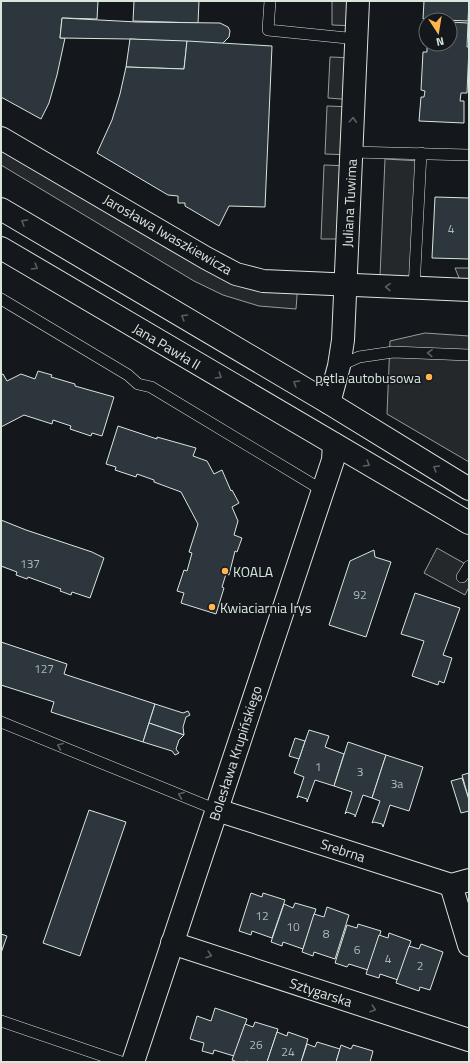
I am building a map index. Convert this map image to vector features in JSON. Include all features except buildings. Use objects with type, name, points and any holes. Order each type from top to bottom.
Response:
[{"type":"street","name":"Juliana Tuwima","points":[[329,403],[339,366],[343,340],[358,1]]},
{"type":"street","name":"Jarosława Iwaszkiewicza","points":[[1,138],[172,239],[236,274],[263,281],[469,290]]},
{"type":"street","points":[[1,209],[329,403],[469,488]]},
{"type":"street","name":"Jana Pawła II","points":[[1,248],[381,473],[469,523]]},
{"type":"street","points":[[329,403],[334,444]]},
{"type":"street","name":"Bolesława Krupińskiego","points":[[133,1062],[333,460],[334,444]]},
{"type":"street","name":"Srebrna","points":[[217,810],[460,882]]},
{"type":"street","points":[[460,882],[469,945]]},
{"type":"street","name":"Sztygarska","points":[[172,943],[469,1040]]},
{"type":"lane","points":[[270,1],[268,30],[357,39]]},
{"type":"lane","points":[[352,152],[469,155]]},
{"type":"lane","points":[[414,288],[421,153]]},
{"type":"lane","points":[[1,299],[128,375],[135,382],[151,387],[322,490]]},
{"type":"lane","points":[[339,366],[359,357],[393,352],[469,355]]},
{"type":"lane","points":[[462,577],[469,566]]},
{"type":"lane","points":[[1,722],[217,810]]},
{"type":"lane","points":[[1,1021],[121,1062]]},
{"type":"shaded area","points":[[332,1],[358,1],[357,26],[332,25]]},
{"type":"shaded area","points":[[330,57],[356,58],[354,100],[328,98]]},
{"type":"shaded area","points":[[327,106],[354,107],[352,155],[325,154]]},
{"type":"shaded area","points":[[1,138],[206,258],[298,283],[296,309],[259,306],[223,295],[194,281],[1,165]]},
{"type":"shaded area","points":[[385,159],[420,161],[415,277],[380,276]]},
{"type":"shaded area","points":[[324,165],[351,166],[347,239],[321,239]]},
{"type":"shaded area","points":[[455,268],[469,268],[469,290],[464,290]]},
{"type":"shaded area","name":"pętla autobusowa","points":[[425,333],[469,336],[469,462],[387,414],[390,341]]},
{"type":"shaded area","points":[[437,548],[469,566],[469,587],[465,595],[424,573]]},
{"type":"place","name":"pętla autobusowa","points":[[429,377]]},
{"type":"place","name":"KOALA","points":[[225,571]]},
{"type":"place","name":"Kwiaciarnia Irys","points":[[212,607]]}]
